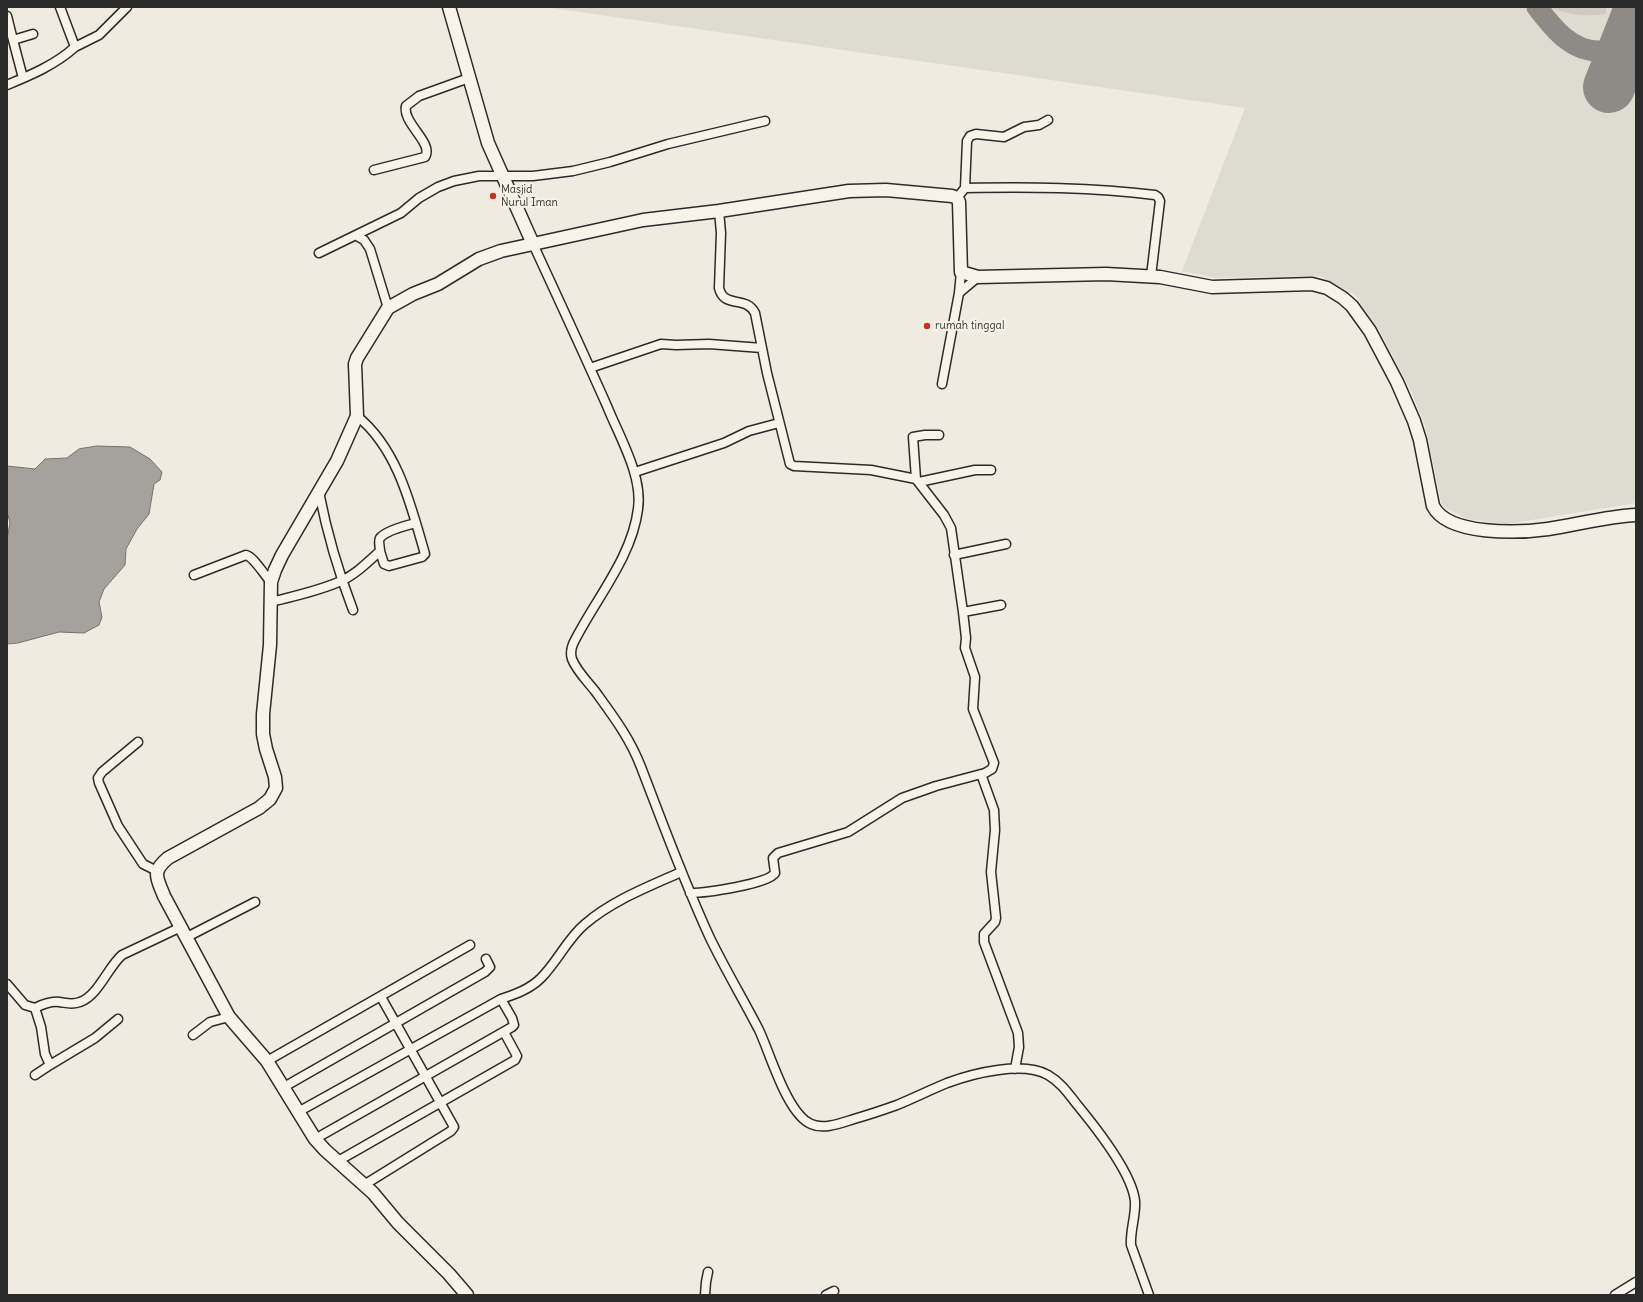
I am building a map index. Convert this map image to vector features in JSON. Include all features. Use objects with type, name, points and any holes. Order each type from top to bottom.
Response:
[{"type":"street","points":[[60,7],[75,47]]},
{"type":"street","points":[[7,85],[57,62],[75,47],[99,36],[127,7]]},
{"type":"street","points":[[449,7],[486,137],[501,176],[590,368],[635,472],[639,498],[632,535],[623,556],[575,640],[571,653],[578,668],[620,725],[634,747],[690,893],[718,955],[759,1031],[792,1106],[799,1116],[812,1125],[822,1126],[841,1123],[898,1104],[948,1083],[991,1072],[1030,1069],[1048,1075],[1060,1085],[1096,1129],[1128,1179],[1134,1194],[1135,1204],[1130,1238],[1131,1245],[1149,1295]]},
{"type":"street","points":[[7,16],[23,78]]},
{"type":"street","points":[[13,40],[33,34]]},
{"type":"street","points":[[374,170],[425,157],[427,152],[425,143],[407,117],[405,109],[406,106],[419,96],[469,78]]},
{"type":"street","points":[[957,198],[965,188],[967,141],[970,136],[976,134],[1004,136],[1024,127],[1039,125],[1048,120]]},
{"type":"street","points":[[319,253],[357,236],[401,213],[419,198],[438,187],[468,178],[538,176],[573,171],[610,162],[668,144],[765,121]]},
{"type":"street","points":[[965,188],[1060,188],[1118,190],[1155,195],[1160,201],[1152,276]]},
{"type":"street","points":[[468,1295],[450,1274],[398,1223],[373,1193],[315,1139],[267,1061],[230,1017],[164,896],[158,881],[157,871],[159,866],[168,858],[259,808],[270,799],[276,788],[275,777],[263,734],[263,714],[270,645],[271,582],[274,570],[320,492],[346,444],[358,416],[355,364],[357,358],[388,308],[413,294],[438,284],[489,255],[643,220],[719,211],[808,196],[867,190],[952,196],[957,198],[959,202],[961,272],[942,384]]},
{"type":"street","points":[[719,211],[721,233],[720,293],[726,300],[748,304],[753,308],[788,460],[792,465],[871,470],[918,480],[975,470],[991,470]]},
{"type":"street","points":[[357,236],[364,240],[370,249],[388,308]]},
{"type":"street","points":[[961,272],[978,277],[1106,274],[1152,276],[1212,287],[1312,284],[1327,288],[1343,298],[1352,306],[1366,323],[1397,382],[1417,430],[1433,506],[1438,514],[1448,520],[1483,530],[1546,529],[1636,515]]},
{"type":"street","points":[[958,294],[978,277]]},
{"type":"street","points":[[590,368],[661,344],[710,344],[762,348]]},
{"type":"street","points":[[358,416],[379,437],[402,483],[414,513],[425,554],[425,556],[392,566],[385,566],[380,551],[379,541],[382,536],[402,527],[416,523]]},
{"type":"street","points":[[635,472],[724,443],[749,431],[779,423]]},
{"type":"street","points":[[690,893],[722,890],[768,879],[775,874],[773,858],[778,853],[848,832],[902,798],[936,786],[981,774],[992,769],[994,763],[973,709],[975,677],[965,648],[966,638],[952,534],[948,522],[918,480],[913,438],[924,435],[939,435]]},
{"type":"street","points":[[320,492],[323,514],[333,546],[334,556],[353,610]]},
{"type":"street","points":[[954,555],[1006,544]]},
{"type":"street","points":[[271,602],[306,593],[342,580],[364,566],[380,551]]},
{"type":"street","points":[[194,575],[246,555],[254,559],[263,574],[271,582]]},
{"type":"street","points":[[963,612],[1001,605]]},
{"type":"street","points":[[138,742],[102,772],[98,778],[118,826],[144,864],[157,871]]},
{"type":"street","points":[[981,774],[994,810],[991,872],[996,918],[995,922],[984,934],[984,942],[1018,1034],[1019,1047],[1015,1069]]},
{"type":"street","points":[[298,1112],[501,999],[520,992],[541,978],[574,936],[593,917],[622,899],[681,872]]},
{"type":"street","points":[[7,984],[25,1005],[35,1008],[50,1002],[70,1004],[83,1001],[100,985],[122,954],[184,932],[255,902]]},
{"type":"street","points":[[267,1061],[470,945]]},
{"type":"street","points":[[284,1087],[489,970],[490,967],[486,959]]},
{"type":"street","points":[[364,1185],[454,1128],[412,1049],[381,997]]},
{"type":"street","points":[[315,1139],[512,1027],[514,1022],[501,999]]},
{"type":"street","points":[[35,1008],[41,1027],[45,1054],[50,1065]]},
{"type":"street","points":[[193,1035],[210,1022],[230,1017]]},
{"type":"street","points":[[35,1075],[95,1038],[118,1019]]},
{"type":"street","points":[[338,1161],[516,1059],[516,1052],[504,1032]]},
{"type":"street","points":[[706,1295],[708,1272]]},
{"type":"street","points":[[1615,1295],[1636,1282]]},
{"type":"street","points":[[826,1295],[834,1291]]},
{"type":"shaded area","points":[[545,7],[1636,7],[1636,503],[1507,524],[1467,519],[1442,506],[1425,425],[1412,393],[1378,328],[1355,295],[1320,276],[1215,278],[1182,271],[1245,108]]},
{"type":"shaded area","points":[[1549,7],[1607,7],[1605,14],[1577,15]]},
{"type":"shaded area","points":[[97,446],[130,447],[150,459],[162,472],[160,480],[154,484],[149,514],[137,529],[126,549],[125,565],[104,589],[99,602],[102,617],[99,625],[84,633],[59,632],[18,643],[7,644],[7,539],[10,523],[7,511],[7,466],[35,469],[45,459],[67,458],[79,449]]},
{"type":"taxiway","points":[[1537,7],[1564,38],[1581,48],[1591,51],[1607,51],[1620,46],[1634,23]]},
{"type":"runway","points":[[1609,87],[1636,19]]},
{"type":"place","name":"Masjid Nurul Iman","points":[[493,196]]},
{"type":"place","name":"rumah tinggal","points":[[927,326]]}]
